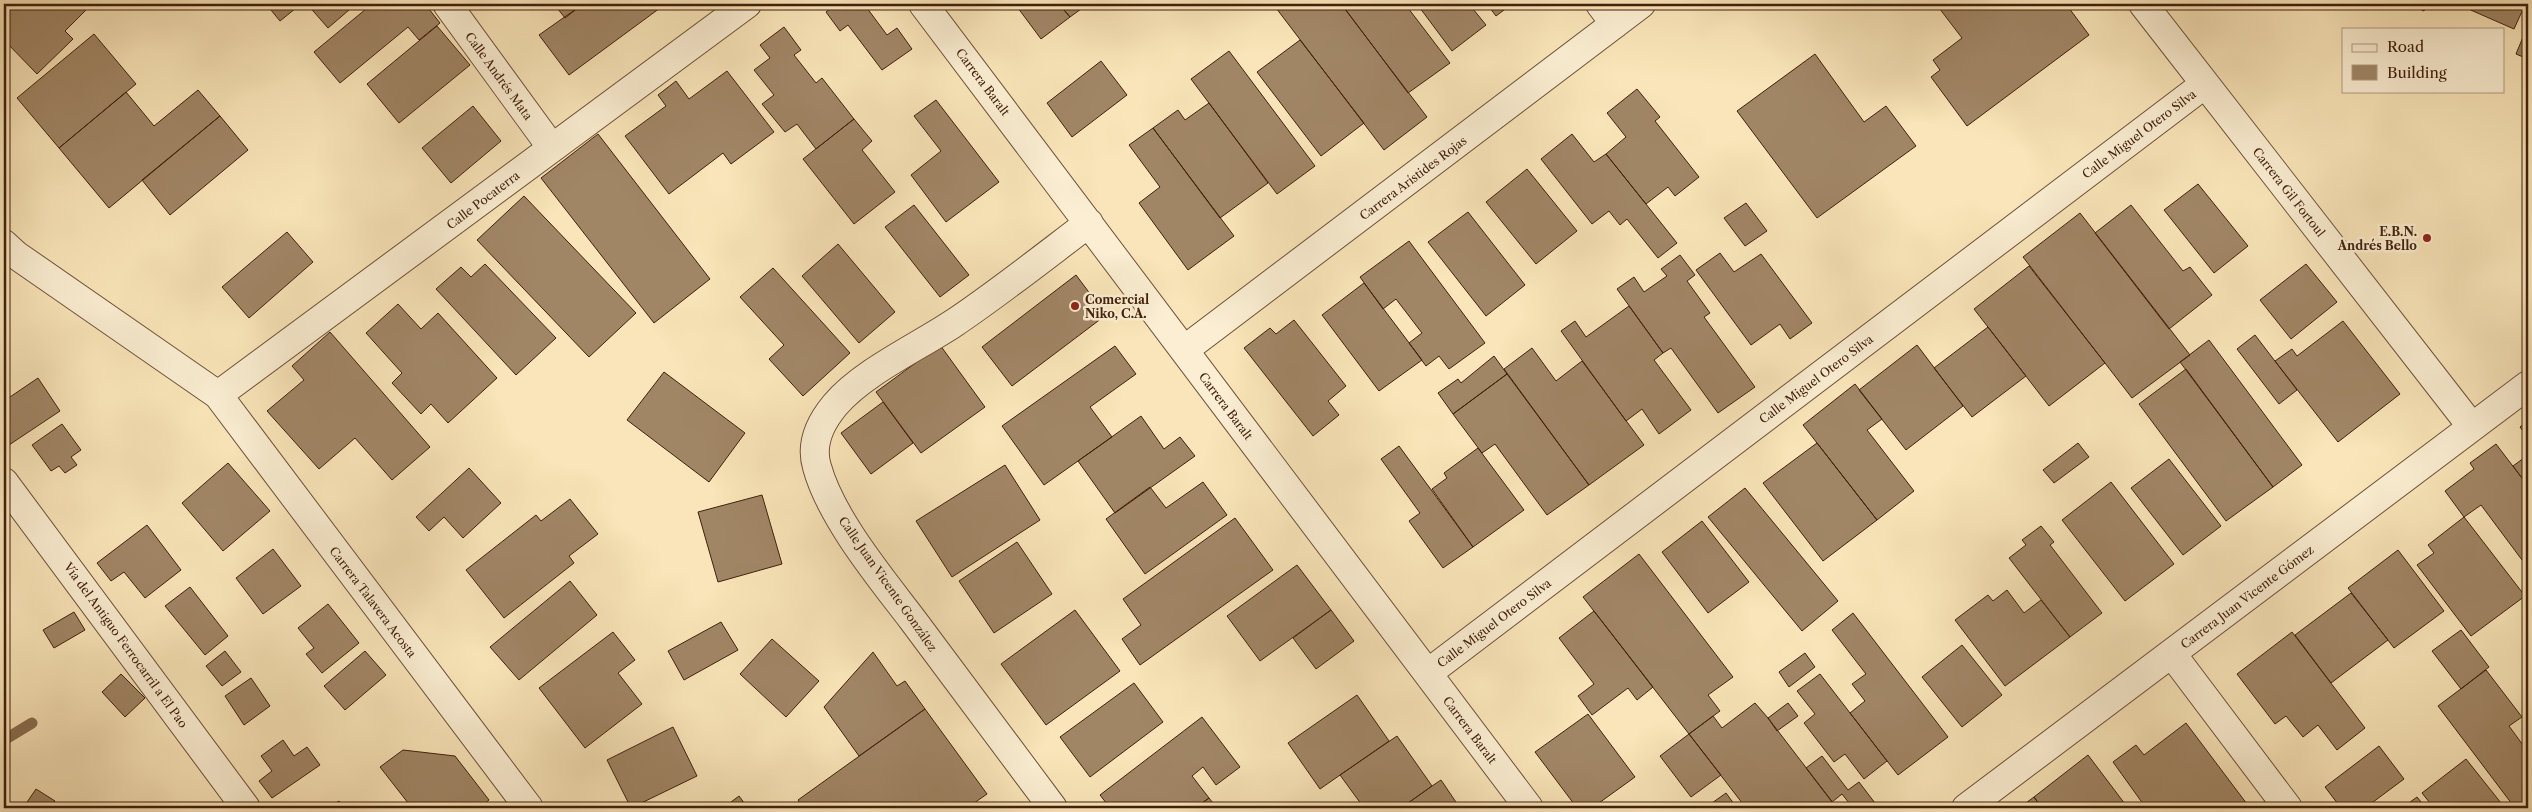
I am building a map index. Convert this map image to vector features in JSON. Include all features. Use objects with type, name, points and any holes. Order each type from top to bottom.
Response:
[{"type":"street","name":"Calle Andrés Mata","points":[[447,4],[552,148]]},
{"type":"street","name":"Calle Pocaterra","points":[[218,395],[747,4]]},
{"type":"street","name":"Carrera Baralt","points":[[924,4],[1529,808]]},
{"type":"street","name":"Carrera Arístides Rojas","points":[[1184,350],[1607,14],[1641,4]]},
{"type":"street","name":"Carrera Gil Fortoul","points":[[2142,4],[2472,427]]},
{"type":"street","name":"Calle Miguel Otero Silva","points":[[1428,673],[2205,84]]},
{"type":"street","name":"Calle Juan Vicente González","points":[[1053,808],[881,578],[854,538],[824,488],[816,466],[815,449],[816,434],[824,421],[836,404],[854,387],[952,324],[1088,223]]},
{"type":"street","name":"Carrera Talavera Acosta","points":[[4,244],[16,255],[218,395],[529,808]]},
{"type":"street","name":"Carrera Juan Vicente Gómez","points":[[1966,808],[2528,385]]},
{"type":"street","name":"Vía del Antiguo Ferrocarril a El Pao","points":[[4,482],[246,808]]},
{"type":"street","points":[[2172,654],[2288,808]]},
{"type":"building","points":[[13,4],[92,4],[65,31],[73,39],[37,74],[4,40],[4,12]]},
{"type":"building","points":[[266,4],[301,4],[280,21]]},
{"type":"building","points":[[307,4],[356,4],[328,28]]},
{"type":"building","points":[[372,4],[425,4],[440,23],[419,40],[408,27],[340,83],[314,52]]},
{"type":"building","points":[[554,4],[583,4],[565,18]]},
{"type":"building","points":[[583,4],[657,4],[660,8],[569,75],[539,35]]},
{"type":"building","points":[[837,4],[864,4],[887,35],[897,28],[912,49],[882,70],[848,25],[840,31],[826,12]]},
{"type":"building","points":[[1015,4],[1059,4],[1070,17],[1041,39]]},
{"type":"building","points":[[1059,4],[1088,4],[1070,17]]},
{"type":"building","points":[[1273,4],[1341,4],[1427,117],[1384,150]]},
{"type":"building","points":[[1354,4],[1405,4],[1450,63],[1408,93],[1346,10]]},
{"type":"building","points":[[1417,4],[1469,4],[1486,25],[1452,51]]},
{"type":"building","points":[[1487,4],[1512,4],[1496,16]]},
{"type":"building","points":[[1936,4],[2066,4],[2089,35],[1967,126],[1931,77],[1940,70],[1933,60],[1962,38]]},
{"type":"building","points":[[2408,4],[2427,4],[2424,11]]},
{"type":"building","points":[[2457,4],[2528,4],[2528,9],[2524,7],[2514,29]]},
{"type":"building","points":[[2528,25],[2528,59],[2516,54]]},
{"type":"building","points":[[437,26],[470,65],[399,123],[367,84]]},
{"type":"building","points":[[784,27],[801,50],[794,55],[816,83],[822,78],[854,119],[816,149],[797,124],[785,132],[762,104],[774,95],[754,70],[770,58],[760,45]]},
{"type":"building","points":[[94,34],[136,84],[59,148],[17,98]]},
{"type":"building","points":[[1300,40],[1364,123],[1321,156],[1257,72]]},
{"type":"building","points":[[1229,51],[1315,166],[1277,194],[1191,79]]},
{"type":"building","points":[[1815,54],[1864,122],[1886,106],[1916,146],[1817,218],[1737,111]]},
{"type":"building","points":[[1101,61],[1127,95],[1072,137],[1047,103]]},
{"type":"building","points":[[727,71],[774,132],[731,164],[723,153],[669,194],[625,136],[666,106],[658,95],[676,81],[689,99]]},
{"type":"building","points":[[1637,89],[1660,117],[1655,121],[1699,177],[1675,196],[1668,187],[1646,204],[1606,154],[1626,137],[1607,113]]},
{"type":"building","points":[[198,90],[220,116],[109,208],[59,148],[126,92],[154,126]]},
{"type":"building","points":[[936,100],[999,182],[946,222],[911,175],[941,151],[914,116]]},
{"type":"building","points":[[1209,103],[1268,183],[1220,218],[1153,128],[1178,110],[1185,120]]},
{"type":"building","points":[[473,106],[501,141],[451,183],[422,148]]},
{"type":"building","points":[[220,116],[248,150],[170,215],[142,180]]},
{"type":"building","points":[[854,119],[872,141],[862,150],[895,192],[854,224],[803,159]]},
{"type":"building","points":[[1153,128],[1234,236],[1188,270],[1139,203],[1160,187],[1129,145]]},
{"type":"building","points":[[598,134],[710,279],[654,323],[541,178]]},
{"type":"building","points":[[1572,134],[1594,162],[1606,154],[1677,243],[1658,258],[1627,219],[1620,225],[1609,211],[1592,224],[1541,159]]},
{"type":"building","points":[[1527,169],[1577,231],[1536,264],[1486,202]]},
{"type":"building","points":[[2198,184],[2248,246],[2214,273],[2164,210]]},
{"type":"building","points":[[524,196],[636,313],[589,357],[477,240]]},
{"type":"building","points":[[1746,203],[1767,231],[1745,246],[1724,218]]},
{"type":"building","points":[[914,205],[969,275],[940,297],[885,227]]},
{"type":"building","points":[[2131,205],[2183,271],[2190,267],[2212,295],[2169,329],[2095,233]]},
{"type":"building","points":[[1468,212],[1525,285],[1486,316],[1428,242]]},
{"type":"building","points":[[2080,213],[2190,355],[2132,398],[2023,257]]},
{"type":"building","points":[[287,232],[313,262],[249,318],[222,287]]},
{"type":"building","points":[[1409,241],[1485,343],[1449,369],[1439,356],[1426,366],[1409,343],[1422,333],[1396,299],[1383,309],[1360,277]]},
{"type":"building","points":[[838,244],[895,312],[859,343],[802,276]]},
{"type":"building","points":[[1720,253],[1734,272],[1761,254],[1812,323],[1790,339],[1780,324],[1751,345],[1696,270]]},
{"type":"building","points":[[1680,255],[1695,275],[1687,281],[1710,313],[1704,317],[1755,387],[1718,413],[1671,348],[1663,353],[1617,289],[1634,277],[1644,292],[1667,276],[1661,269]]},
{"type":"building","points":[[485,264],[556,338],[516,375],[436,289],[461,267],[471,277]]},
{"type":"building","points":[[2306,264],[2337,302],[2291,339],[2260,300]]},
{"type":"building","points":[[2029,266],[2105,363],[2049,406],[1974,309]]},
{"type":"building","points":[[773,268],[850,353],[803,396],[769,359],[784,345],[740,297]]},
{"type":"building","points":[[1076,275],[1106,315],[1012,386],[982,347]]},
{"type":"building","points":[[1364,283],[1422,360],[1379,391],[1322,315]]},
{"type":"building","points":[[398,304],[421,329],[438,313],[497,378],[448,423],[431,404],[421,414],[392,383],[402,373],[366,333]]},
{"type":"building","points":[[1629,306],[1663,353],[1654,360],[1691,410],[1659,434],[1642,409],[1626,421],[1561,331],[1575,321],[1586,337]]},
{"type":"building","points":[[1294,320],[1346,386],[1328,401],[1339,415],[1313,436],[1244,348],[1270,328],[1276,334]]},
{"type":"building","points":[[2343,321],[2400,394],[2338,442],[2275,361],[2292,349],[2297,356]]},
{"type":"building","points":[[1988,327],[2026,376],[1972,417],[1934,368]]},
{"type":"building","points":[[330,332],[430,447],[392,480],[355,438],[319,469],[267,411],[304,380],[292,366]]},
{"type":"building","points":[[2255,335],[2297,390],[2279,404],[2237,349]]},
{"type":"building","points":[[2209,340],[2302,465],[2273,487],[2180,362]]},
{"type":"building","points":[[940,345],[985,407],[921,453],[876,392]]},
{"type":"building","points":[[1917,345],[1963,406],[1906,450],[1859,390]]},
{"type":"building","points":[[1115,346],[1136,374],[1090,407],[1112,437],[1044,485],[1002,426]]},
{"type":"building","points":[[1532,348],[1556,381],[1582,361],[1644,445],[1589,485],[1504,369]]},
{"type":"building","points":[[1494,356],[1507,374],[1453,414],[1438,393],[1458,379],[1461,383]]},
{"type":"building","points":[[2186,369],[2273,487],[2226,521],[2139,404]]},
{"type":"building","points":[[664,372],[745,433],[709,482],[627,420]]},
{"type":"building","points":[[1507,374],[1589,485],[1547,515],[1495,444],[1482,453],[1453,414]]},
{"type":"building","points":[[38,378],[60,411],[9,445],[4,438],[4,401]]},
{"type":"building","points":[[1855,384],[1882,419],[1867,430],[1914,491],[1877,520],[1803,425]]},
{"type":"building","points":[[883,402],[913,443],[871,474],[841,433]]},
{"type":"building","points":[[1141,416],[1164,449],[1180,437],[1195,456],[1115,513],[1078,461]]},
{"type":"building","points":[[2528,420],[2528,438],[2520,427]]},
{"type":"building","points":[[62,424],[81,450],[71,457],[77,465],[65,473],[59,466],[51,471],[32,445]]},
{"type":"building","points":[[1817,443],[1877,520],[1823,561],[1763,483]]},
{"type":"building","points":[[2078,443],[2089,457],[2054,483],[2043,470]]},
{"type":"building","points":[[2496,444],[2528,486],[2528,561],[2525,564],[2481,505],[2464,517],[2445,491],[2474,469],[2470,463]]},
{"type":"building","points":[[1399,446],[1473,547],[1443,568],[1409,521],[1420,513],[1381,459]]},
{"type":"building","points":[[1478,448],[1524,510],[1473,547],[1432,489],[1447,478],[1444,473]]},
{"type":"building","points":[[2528,455],[2528,486],[2513,466]]},
{"type":"building","points":[[2169,459],[2221,526],[2183,555],[2131,488]]},
{"type":"building","points":[[228,463],[270,511],[223,551],[182,503]]},
{"type":"building","points":[[1005,465],[1040,520],[952,577],[916,521]]},
{"type":"building","points":[[469,468],[501,503],[463,538],[444,517],[429,531],[416,517]]},
{"type":"building","points":[[1203,482],[1227,515],[1145,574],[1106,519],[1150,487],[1166,508]]},
{"type":"building","points":[[2111,482],[2174,564],[2125,601],[2062,520]]},
{"type":"building","points":[[1745,488],[1838,601],[1802,631],[1708,517]]},
{"type":"building","points":[[762,495],[782,564],[718,582],[698,512]]},
{"type":"building","points":[[570,499],[598,534],[569,556],[574,563],[504,618],[466,570],[536,515],[541,521]]},
{"type":"building","points":[[2464,517],[2525,596],[2471,636],[2417,565],[2434,553],[2428,545]]},
{"type":"building","points":[[1235,518],[1273,570],[1140,665],[1122,639],[1141,625],[1123,599]]},
{"type":"building","points":[[1702,521],[1749,582],[1708,613],[1662,552]]},
{"type":"building","points":[[147,525],[181,570],[145,598],[124,572],[111,581],[97,563]]},
{"type":"building","points":[[2041,526],[2054,542],[2050,545],[2102,613],[2070,637],[2009,558],[2026,545],[2022,540]]},
{"type":"building","points":[[1017,542],[1052,594],[994,633],[959,581]]},
{"type":"building","points":[[273,549],[301,586],[263,614],[236,578]]},
{"type":"building","points":[[2398,550],[2444,611],[2394,648],[2348,588]]},
{"type":"building","points":[[1639,554],[1733,677],[1708,695],[1720,711],[1689,734],[1583,597]]},
{"type":"building","points":[[1297,565],[1331,610],[1260,661],[1227,616]]},
{"type":"building","points":[[570,581],[597,615],[519,680],[490,647]]},
{"type":"building","points":[[190,587],[228,636],[205,655],[165,606]]},
{"type":"building","points":[[2007,590],[2024,613],[2041,600],[2070,637],[2005,686],[1955,620],[1988,595],[1993,601]]},
{"type":"building","points":[[2351,593],[2388,640],[2331,683],[2295,635]]},
{"type":"building","points":[[328,604],[359,643],[322,673],[306,654],[314,648],[298,628]]},
{"type":"building","points":[[1075,610],[1120,671],[1046,725],[1001,664]]},
{"type":"building","points":[[1331,610],[1354,641],[1316,669],[1293,638]]},
{"type":"building","points":[[1594,611],[1653,687],[1637,700],[1628,688],[1592,715],[1578,696],[1594,684],[1559,638]]},
{"type":"building","points":[[74,612],[85,630],[54,648],[43,630]]},
{"type":"building","points":[[1853,613],[1948,737],[1898,775],[1850,713],[1865,701],[1852,684],[1866,674],[1832,630]]},
{"type":"building","points":[[721,622],[738,650],[684,680],[668,651]]},
{"type":"building","points":[[2461,630],[2489,667],[2461,689],[2432,651]]},
{"type":"building","points":[[613,632],[635,660],[618,673],[642,704],[585,748],[539,688]]},
{"type":"building","points":[[2292,632],[2365,728],[2337,750],[2318,725],[2303,737],[2286,716],[2275,724],[2237,674]]},
{"type":"building","points":[[772,639],[819,681],[786,717],[740,674]]},
{"type":"building","points":[[1962,645],[2002,695],[1962,727],[1922,677]]},
{"type":"building","points":[[225,651],[241,672],[222,686],[206,666]]},
{"type":"building","points":[[365,651],[386,675],[345,710],[324,686]]},
{"type":"building","points":[[873,652],[897,686],[905,681],[925,709],[859,756],[824,707]]},
{"type":"building","points":[[1805,653],[1815,667],[1789,687],[1779,672]]},
{"type":"building","points":[[2486,670],[2522,717],[2509,726],[2528,752],[2528,808],[2515,808],[2438,706]]},
{"type":"building","points":[[121,674],[145,698],[125,717],[102,692]]},
{"type":"building","points":[[1820,674],[1887,761],[1864,779],[1845,754],[1834,762],[1804,723],[1815,714],[1797,691]]},
{"type":"building","points":[[251,678],[270,706],[244,725],[225,696]]},
{"type":"building","points":[[1134,683],[1163,722],[1090,777],[1060,737]]},
{"type":"building","points":[[1357,695],[1389,741],[1320,789],[1288,743]]},
{"type":"building","points":[[1755,703],[1837,808],[1746,808],[1689,734],[1713,716],[1722,728]]},
{"type":"building","points":[[1788,703],[1798,716],[1777,731],[1768,718]]},
{"type":"building","points":[[925,709],[987,794],[967,808],[803,808],[798,800]]},
{"type":"building","points":[[1588,714],[1635,777],[1592,808],[1577,808],[1535,752]]},
{"type":"building","points":[[1202,717],[1240,767],[1216,785],[1203,767],[1192,776],[1209,798],[1195,808],[1110,808],[1100,795]]},
{"type":"building","points":[[2186,723],[2250,808],[2146,808],[2113,762],[2136,745],[2144,755]]},
{"type":"building","points":[[673,727],[697,776],[631,808],[607,760]]},
{"type":"building","points":[[1689,734],[1721,775],[1691,797],[1660,756]]},
{"type":"building","points":[[1397,736],[1432,786],[1401,808],[1364,808],[1340,775]]},
{"type":"building","points":[[283,740],[294,756],[307,747],[320,765],[272,798],[259,781],[272,771],[261,756]]},
{"type":"building","points":[[2379,746],[2404,779],[2365,808],[2341,808],[2325,787]]},
{"type":"building","points":[[403,750],[455,756],[489,800],[479,808],[412,808],[380,767]]},
{"type":"building","points":[[2088,755],[2128,808],[2042,808],[2034,797]]},
{"type":"building","points":[[1822,756],[1848,790],[1859,782],[1878,807],[1853,808],[1842,794],[1832,802],[1806,768]]},
{"type":"building","points":[[2466,759],[2501,803],[2495,808],[2434,808],[2422,793]]},
{"type":"building","points":[[1441,780],[1460,808],[1401,808],[1432,786]]},
{"type":"building","points":[[36,789],[55,801],[50,808],[23,808]]},
{"type":"building","points":[[1726,793],[1737,808],[1705,808]]},
{"type":"building","points":[[739,796],[748,808],[723,808]]},
{"type":"building","points":[[2034,797],[2042,808],[2019,808]]},
{"type":"building","points":[[2417,797],[2426,808],[2402,808]]},
{"type":"building","points":[[1209,798],[1217,808],[1195,808]]},
{"type":"building","points":[[339,801],[344,808],[329,808]]},
{"type":"waterway","points":[[4,740],[32,723]]},
{"type":"place","name":"E.B.N. Andrés Bello","points":[[2427,238]]},
{"type":"place","name":"Comercial Niko, C.A.","points":[[1075,306]]}]
